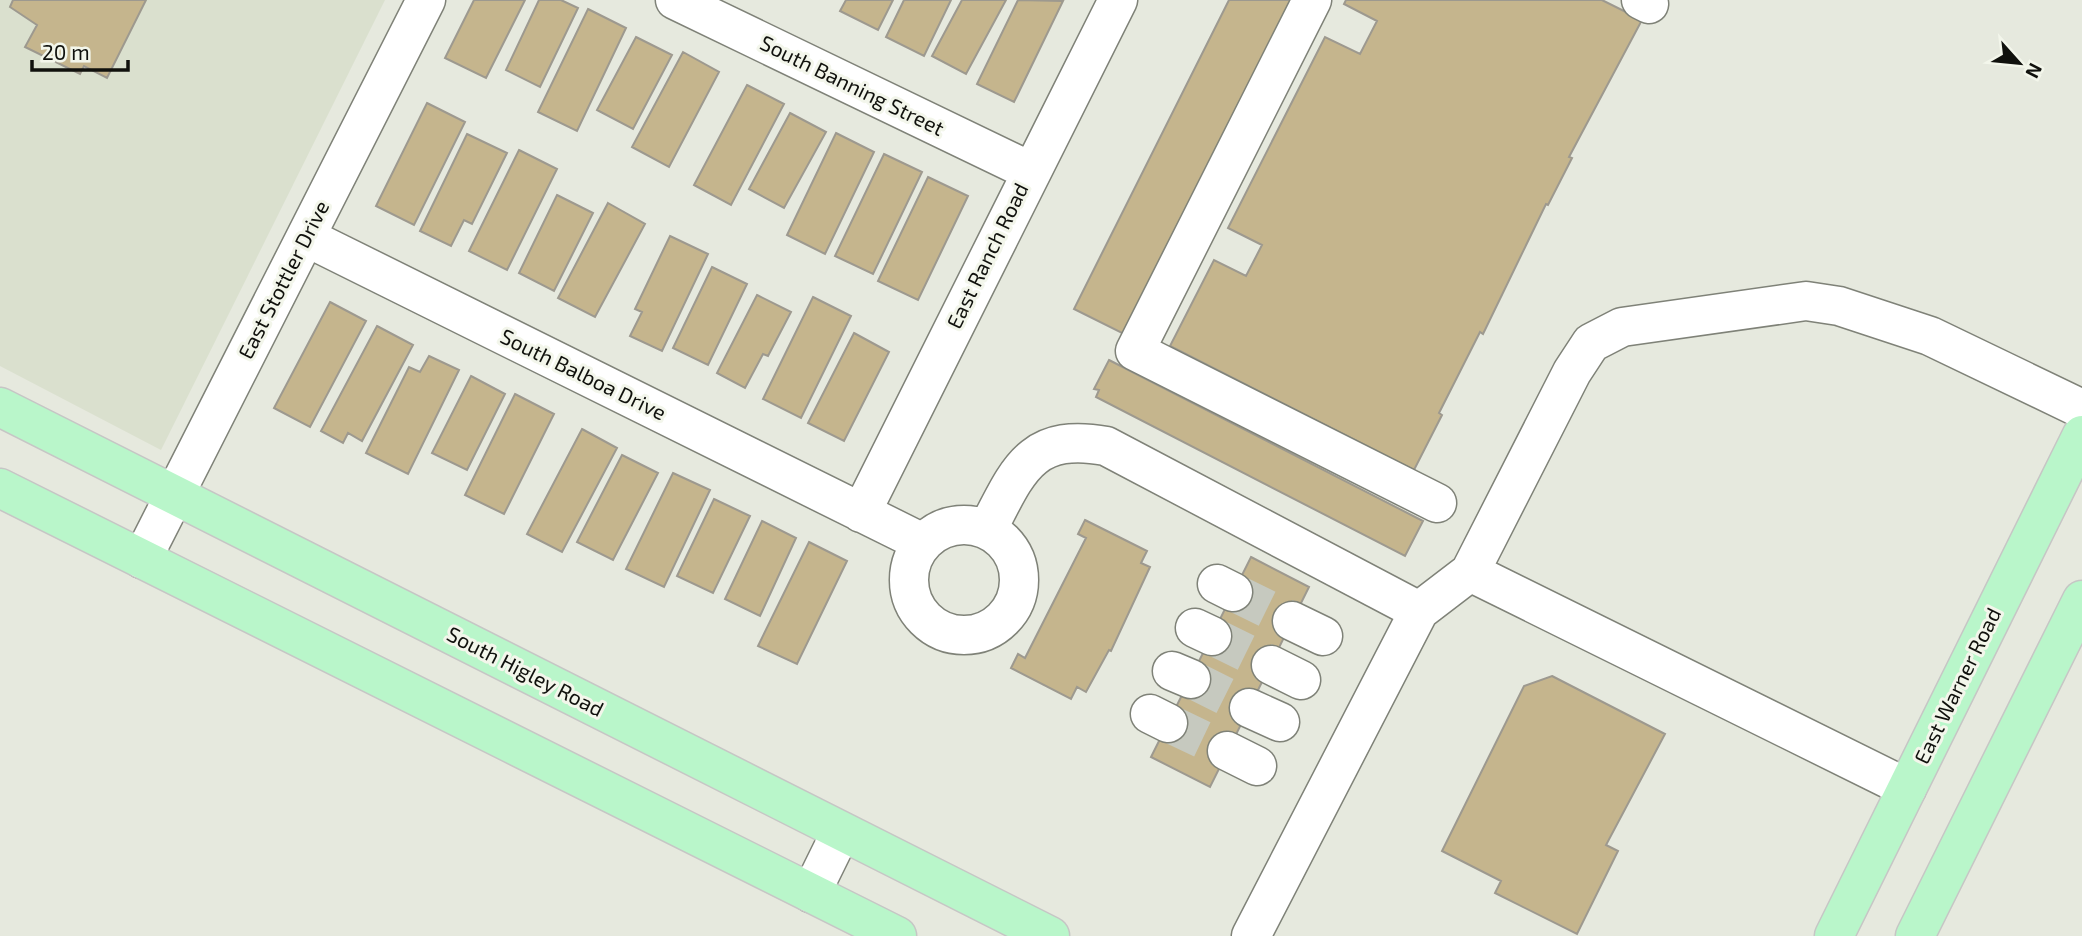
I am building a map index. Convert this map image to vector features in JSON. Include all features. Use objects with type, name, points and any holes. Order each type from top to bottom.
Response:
[{"type":"main road","name":"South Higley Road","points":[[0,407],[1050,936]]},
{"type":"main road","name":"East Warner Road","points":[[1834,936],[2082,435]]},
{"type":"main road","points":[[0,488],[897,936]]},
{"type":"main road","points":[[1914,936],[2082,600]]},
{"type":"street","name":"East Stottler Drive","points":[[142,559],[426,0]]},
{"type":"street","name":"South Banning Street","points":[[675,0],[1030,171]]},
{"type":"street","name":"East Ranch Road","points":[[861,513],[1118,0]]},
{"type":"street","points":[[1312,0],[1135,351],[1437,503]]},
{"type":"street","name":"South Balboa Drive","points":[[306,237],[923,543]]},
{"type":"street","points":[[1251,936],[1419,611],[1470,572],[1572,372],[1591,344],[1622,327],[1807,300],[1839,306],[1930,335],[2082,409]]},
{"type":"street","points":[[987,530],[1016,476],[1029,460],[1049,447],[1077,441],[1106,446],[1419,611]]},
{"type":"street","points":[[970,525],[987,530],[1002,539],[1013,553],[1018,570],[1018,588],[1013,604],[1002,619],[987,630],[968,635],[950,633],[932,625],[919,612],[911,595],[909,576],[913,558],[923,543],[936,532],[953,526],[970,525]]},
{"type":"street","points":[[1470,572],[1907,788]]},
{"type":"street","points":[[811,893],[841,832]]},
{"type":"shaded area","points":[[0,0],[385,0],[161,450],[0,366]]},
{"type":"building","points":[[13,0],[146,0],[107,78],[84,66],[80,74],[25,47],[37,25],[10,7]]},
{"type":"building","points":[[474,0],[525,0],[486,78],[445,58]]},
{"type":"building","points":[[539,0],[561,0],[578,8],[540,87],[506,70]]},
{"type":"building","points":[[846,0],[893,0],[878,30],[840,11]]},
{"type":"building","points":[[904,0],[951,0],[924,56],[886,37]]},
{"type":"building","points":[[962,0],[1006,0],[966,74],[932,56]]},
{"type":"building","points":[[1018,0],[1063,1],[1014,102],[977,84]]},
{"type":"building","points":[[1229,0],[1291,0],[1124,334],[1074,309]]},
{"type":"building","points":[[1346,0],[1602,0],[1642,20],[1569,157],[1572,158],[1548,205],[1546,204],[1483,334],[1480,332],[1414,470],[1170,346],[1214,260],[1246,276],[1262,245],[1228,228],[1325,37],[1360,54],[1377,21],[1344,4]]},
{"type":"building","points":[[588,9],[626,28],[577,131],[538,112]]},
{"type":"building","points":[[636,37],[672,55],[633,129],[597,110]]},
{"type":"building","points":[[683,52],[719,72],[669,167],[632,147]]},
{"type":"building","points":[[747,85],[784,104],[731,205],[694,185]]},
{"type":"building","points":[[427,103],[465,122],[414,225],[376,206]]},
{"type":"building","points":[[790,113],[826,132],[784,208],[749,189]]},
{"type":"building","points":[[836,133],[874,152],[825,254],[787,235]]},
{"type":"building","points":[[467,134],[507,153],[472,224],[464,220],[451,246],[420,231]]},
{"type":"building","points":[[519,150],[557,169],[507,270],[469,251]]},
{"type":"building","points":[[884,154],[922,172],[873,274],[835,256]]},
{"type":"building","points":[[928,177],[968,196],[918,300],[878,281]]},
{"type":"building","points":[[557,195],[593,213],[554,291],[519,273]]},
{"type":"building","points":[[608,203],[645,224],[595,317],[558,298]]},
{"type":"building","points":[[670,236],[708,254],[662,351],[630,336],[642,312],[635,309]]},
{"type":"building","points":[[712,267],[747,284],[708,365],[673,348]]},
{"type":"building","points":[[757,295],[791,312],[768,356],[763,354],[745,388],[717,373]]},
{"type":"building","points":[[813,297],[851,316],[801,418],[763,399]]},
{"type":"building","points":[[330,302],[366,321],[310,427],[274,408]]},
{"type":"building","points":[[377,326],[413,345],[362,441],[348,433],[343,443],[321,431]]},
{"type":"building","points":[[854,333],[889,352],[844,441],[808,423]]},
{"type":"building","points":[[429,356],[459,370],[408,474],[366,453],[409,367],[420,372]]},
{"type":"building","points":[[1109,360],[1423,521],[1405,556],[1096,397],[1099,390],[1094,389]]},
{"type":"building","points":[[471,376],[505,394],[467,470],[432,453]]},
{"type":"building","points":[[515,394],[554,414],[504,514],[465,495]]},
{"type":"building","points":[[582,429],[617,448],[562,552],[527,534]]},
{"type":"building","points":[[622,455],[658,473],[613,560],[577,542]]},
{"type":"building","points":[[673,473],[710,490],[664,587],[626,569]]},
{"type":"building","points":[[714,499],[750,516],[713,593],[677,576]]},
{"type":"building","points":[[1085,520],[1147,551],[1141,563],[1150,567],[1111,651],[1109,650],[1086,692],[1077,687],[1071,699],[1011,668],[1018,654],[1025,658],[1086,538],[1078,534]]},
{"type":"building","points":[[762,521],[796,538],[760,616],[725,599]]},
{"type":"building","points":[[809,542],[847,561],[797,664],[758,646]]},
{"type":"building","points":[[1251,557],[1309,587],[1210,787],[1151,757]]},
{"type":"building","points":[[1552,676],[1665,734],[1606,845],[1618,851],[1577,934],[1495,893],[1501,881],[1442,851],[1524,686]]},
{"type":"tunnel","points":[[1233,592],[1292,621]]},
{"type":"tunnel","points":[[1212,636],[1271,665]]},
{"type":"tunnel","points":[[1191,679],[1249,708]]},
{"type":"tunnel","points":[[1168,723],[1227,751]]}]
